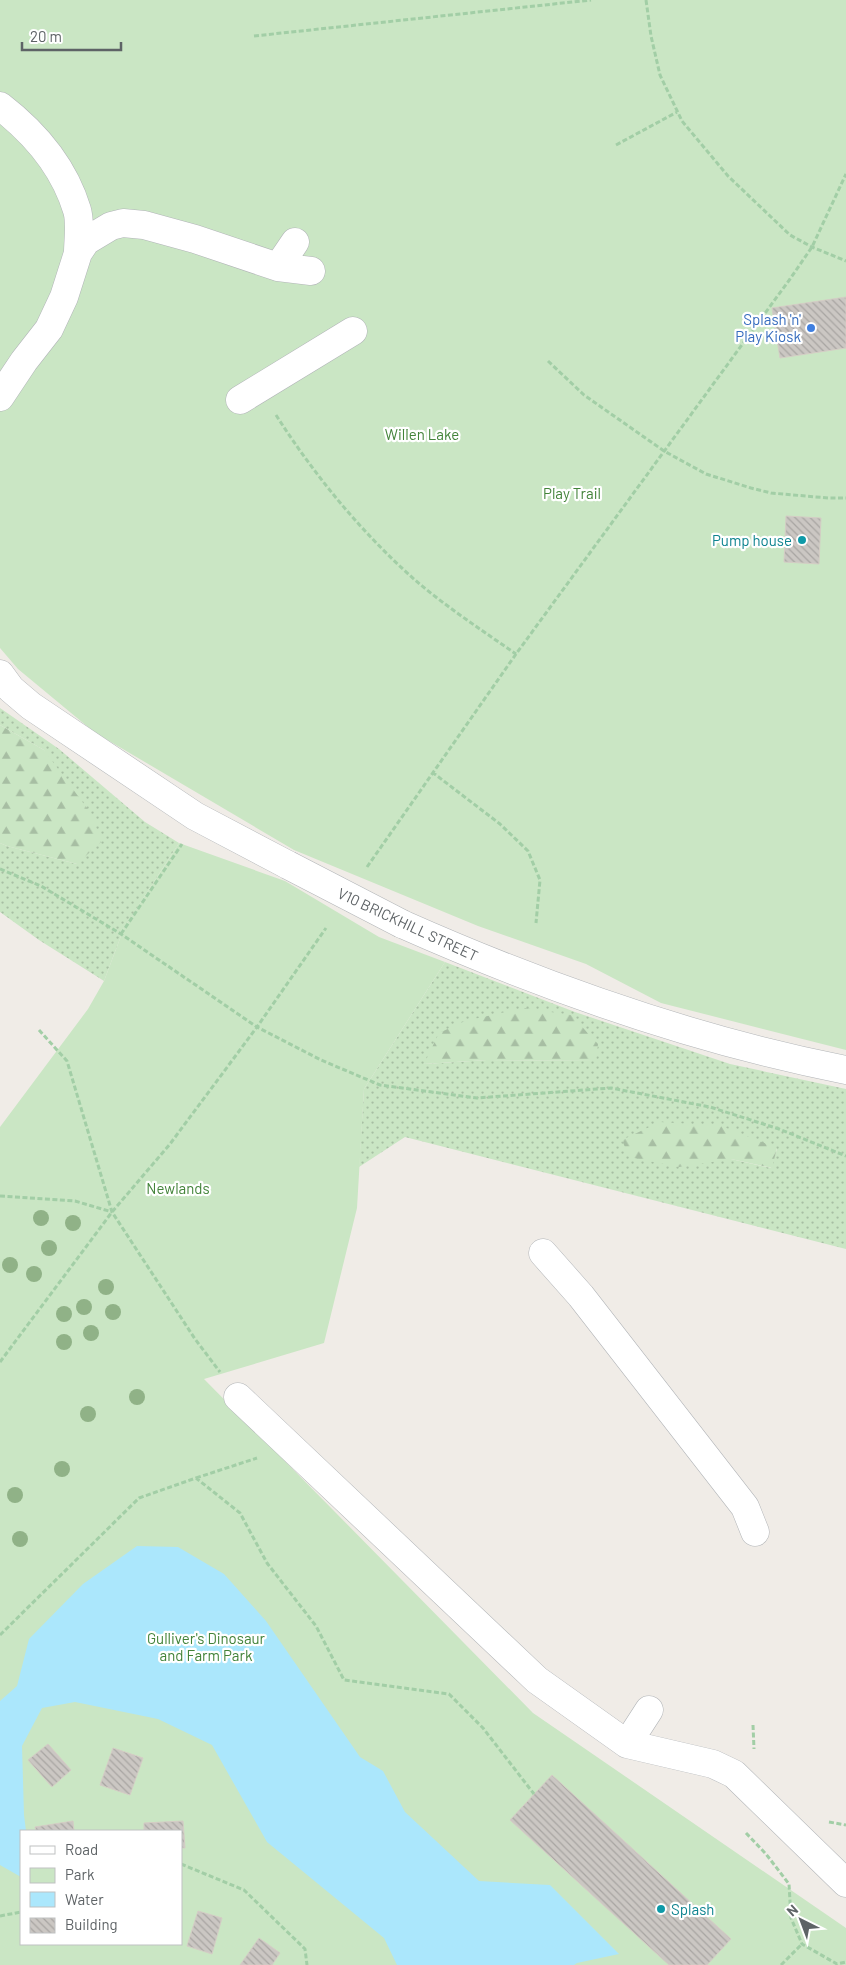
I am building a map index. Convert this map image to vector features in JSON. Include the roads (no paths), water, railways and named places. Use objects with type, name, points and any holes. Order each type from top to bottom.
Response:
[{"type":"street","points":[[0,106],[15,117],[49,154],[65,180],[78,212],[78,253]]},
{"type":"street","points":[[0,397],[24,361],[49,329],[64,297],[78,253],[86,240],[112,226],[133,223],[166,230],[278,266],[311,271]]},
{"type":"street","points":[[278,266],[295,242]]},
{"type":"street","points":[[250,394],[353,331]]},
{"type":"street","points":[[0,381],[24,361]]},
{"type":"street","name":"V10 BRICKHILL STREET","points":[[4,682],[31,706],[195,816],[402,924],[464,952],[593,1000],[717,1040],[846,1070]]},
{"type":"street","points":[[542,1253],[581,1296],[746,1507],[755,1532]]},
{"type":"street","points":[[238,1397],[537,1680],[559,1684],[627,1744],[713,1764],[734,1774],[846,1883]]},
{"type":"street","points":[[627,1744],[649,1710]]},
{"type":"water","points":[[137,1546],[178,1547],[224,1574],[266,1621],[360,1757],[383,1771],[405,1812],[479,1881],[550,1885],[619,1954],[574,1965],[397,1965],[384,1938],[267,1842],[212,1745],[158,1719],[75,1702],[42,1708],[22,1746],[26,1830],[20,1830],[20,1876],[0,1865],[0,1701],[17,1686],[29,1639],[83,1584]]},
{"type":"place","name":"Splash 'n' Play Kiosk","points":[[811,328]]},
{"type":"place","name":"Pump house","points":[[802,540]]},
{"type":"place","name":"Splash","points":[[661,1909]]},
{"type":"park label","name":"Willen Lake","points":[[422,434]]},
{"type":"park label","name":"Play Trail","points":[[572,493]]},
{"type":"park label","name":"Newlands","points":[[178,1188]]},
{"type":"park label","name":"Gulliver's Dinosaur and Farm Park","points":[[206,1646]]}]
